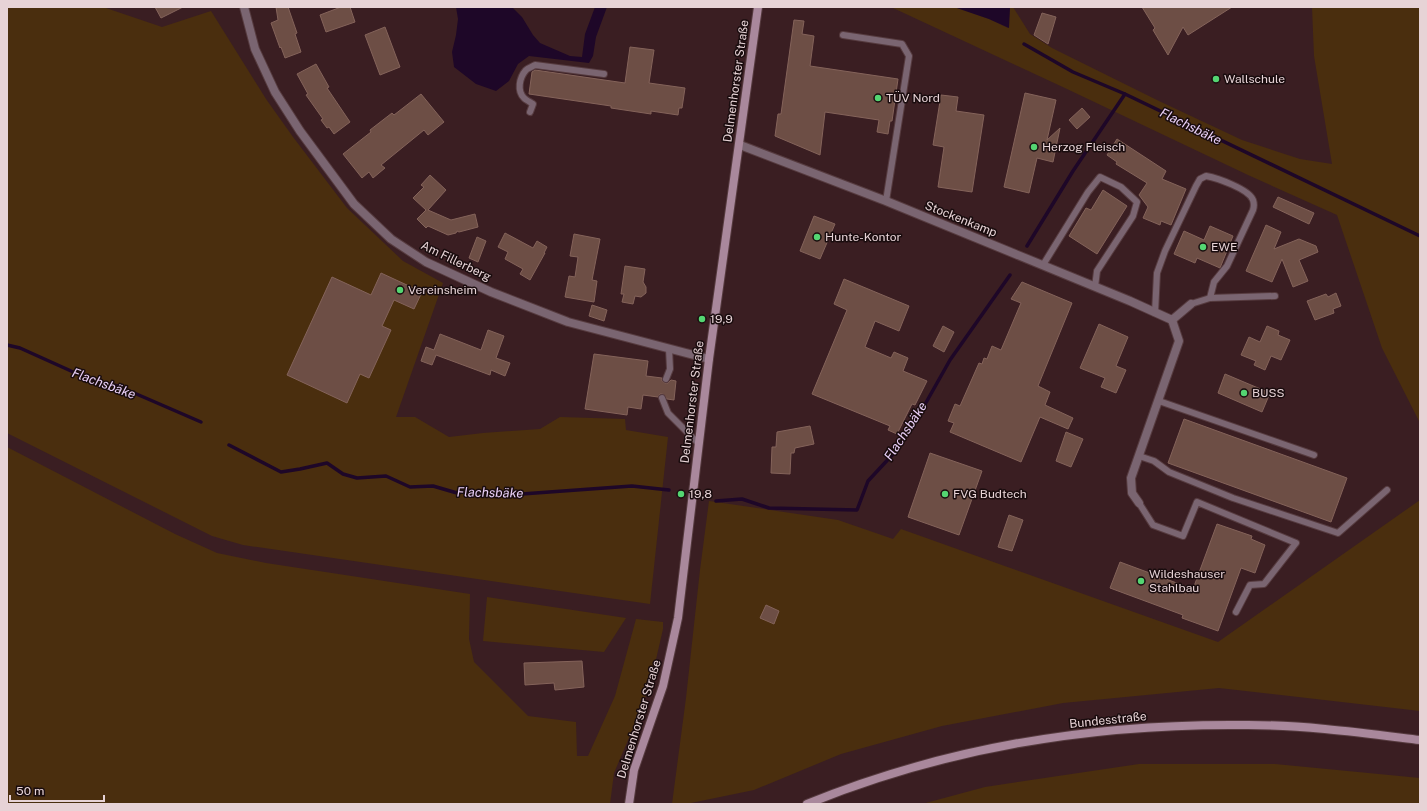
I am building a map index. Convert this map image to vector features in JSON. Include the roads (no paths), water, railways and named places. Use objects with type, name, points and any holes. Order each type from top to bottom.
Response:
[{"type":"main road","name":"Delmenhorster Straße","points":[[633,804],[629,800],[634,770],[663,686],[680,603],[709,360],[758,7]]},
{"type":"main road","name":"Bundesstraße","points":[[807,804],[873,780],[961,755],[1015,744],[1105,731],[1167,726],[1250,725],[1302,727],[1420,740]]},
{"type":"street","name":"Am Fillerberg","points":[[244,7],[255,49],[264,70],[275,92],[300,132],[354,204],[391,239],[426,262],[491,292],[568,322],[709,360]]},
{"type":"street","name":"Stockenkamp","points":[[740,145],[886,201],[1096,287],[1172,320]]},
{"type":"street","points":[[1139,503],[1132,493],[1131,478],[1179,341],[1172,320],[1191,304]]},
{"type":"lane","points":[[843,35],[902,44],[909,56],[886,201]]},
{"type":"lane","points":[[530,112],[532,104],[524,98],[520,92],[520,86],[526,70],[534,65],[604,74]]},
{"type":"lane","points":[[1155,313],[1157,273],[1165,251],[1196,186],[1200,179],[1206,176],[1216,178],[1240,189],[1251,195],[1254,202],[1253,210],[1227,266],[1214,282],[1210,298]]},
{"type":"lane","points":[[1043,265],[1088,192],[1100,177],[1121,187],[1137,202],[1133,216],[1097,271],[1096,287]]},
{"type":"lane","points":[[1191,304],[1210,298],[1275,296]]},
{"type":"lane","points":[[666,379],[670,369],[669,349]]},
{"type":"lane","points":[[662,398],[668,413],[699,444]]},
{"type":"lane","points":[[1159,400],[1314,456]]},
{"type":"lane","points":[[1139,456],[1154,462],[1169,472],[1212,489],[1338,533],[1387,490]]},
{"type":"lane","points":[[1139,503],[1153,525],[1183,536],[1197,502],[1296,543],[1264,584],[1250,585],[1236,612]]},
{"type":"waterway","points":[[1024,44],[1073,72],[1125,94]]},
{"type":"waterway","name":"Flachsbäke","points":[[1027,246],[1073,171],[1125,94],[1420,236]]},
{"type":"waterway","name":"Flachsbäke","points":[[716,501],[742,499],[769,508],[857,510],[868,481],[894,453],[919,415],[950,360],[1010,275]]},
{"type":"waterway","name":"Flachsbäke","points":[[7,345],[20,348],[91,380],[118,386],[201,422]]},
{"type":"waterway","name":"Flachsbäke","points":[[229,445],[281,472],[327,463],[343,474],[357,478],[386,476],[410,487],[433,486],[457,493],[468,491],[508,495],[632,486],[669,490]]},
{"type":"place","name":"Wallschule","points":[[1216,79]]},
{"type":"place","name":"TÜV Nord","points":[[878,98]]},
{"type":"place","name":"Herzog Fleisch","points":[[1034,147]]},
{"type":"place","name":"Hunte-Kontor","points":[[817,237]]},
{"type":"place","name":"EWE","points":[[1203,247]]},
{"type":"place","name":"Vereinsheim","points":[[400,290]]},
{"type":"place","name":"19,9","points":[[702,319]]},
{"type":"place","name":"BUSS","points":[[1244,393]]},
{"type":"place","name":"19,8","points":[[681,494]]},
{"type":"place","name":"FVG Budtech","points":[[945,494]]},
{"type":"place","name":"Wildeshauser Stahlbau","points":[[1141,581]]}]
